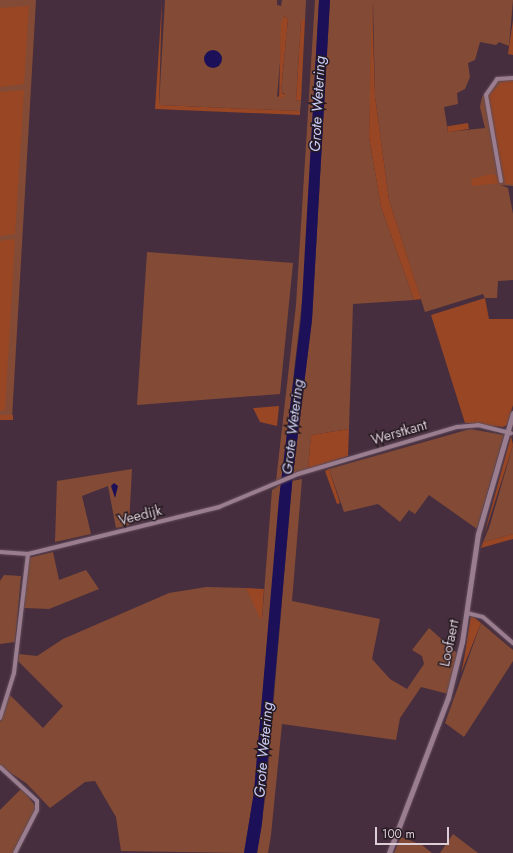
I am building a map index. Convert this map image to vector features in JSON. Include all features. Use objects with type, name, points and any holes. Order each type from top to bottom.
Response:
[{"type":"street","points":[[501,181],[486,95],[497,79],[513,78]]},
{"type":"street","name":"Loofaert","points":[[390,853],[448,698],[467,613],[478,534],[513,415]]},
{"type":"street","name":"Werstkant","points":[[281,481],[298,474],[457,427],[478,425],[509,432]]},
{"type":"street","name":"Veedijk","points":[[0,552],[28,554],[219,507],[281,481]]},
{"type":"street","points":[[20,554],[25,560]]},
{"type":"street","points":[[0,718],[17,656],[25,560],[28,554]]},
{"type":"street","points":[[467,613],[483,617],[513,642]]},
{"type":"street","points":[[0,767],[37,801],[37,810],[15,853]]},
{"type":"shaded area","points":[[0,0],[36,0],[12,418],[0,420]]},
{"type":"shaded area","points":[[162,0],[159,105],[300,111],[300,115],[155,109]]},
{"type":"shaded area","points":[[165,0],[277,0],[277,5],[281,6],[282,0],[306,0],[305,20],[301,20],[296,100],[301,101],[300,111],[159,105]],"holes":[[[284,16],[288,19],[281,92],[285,94],[277,97]]]},
{"type":"shaded area","points":[[315,0],[319,0],[304,283],[282,478],[276,481],[296,305]]},
{"type":"shaded area","points":[[330,0],[513,0],[509,46],[499,42],[496,45],[480,42],[475,60],[468,63],[470,77],[465,89],[457,93],[458,104],[444,107],[448,132],[485,128],[480,107],[482,97],[495,79],[513,82],[513,186],[501,185],[508,188],[513,214],[513,280],[498,281],[497,298],[485,298],[483,294],[425,312],[389,200],[375,96],[373,1],[369,137],[381,207],[414,300],[353,304],[349,429],[311,435],[308,469],[293,474],[312,320]]},
{"type":"shaded area","points":[[372,0],[375,96],[389,200],[421,299],[414,300],[381,207],[369,137]]},
{"type":"shaded area","points":[[29,6],[24,84],[0,87],[0,8]]},
{"type":"shaded area","points":[[284,16],[288,19],[281,92],[286,96],[279,99],[281,23]]},
{"type":"shaded area","points":[[301,20],[305,20],[301,101],[296,100]]},
{"type":"shaded area","points":[[513,20],[513,55],[508,54]]},
{"type":"shaded area","points":[[505,80],[513,80],[513,184],[506,184],[484,99]]},
{"type":"shaded area","points":[[24,90],[15,234],[0,236],[0,92]]},
{"type":"shaded area","points":[[468,123],[469,129],[448,132],[447,126]]},
{"type":"shaded area","points":[[492,174],[499,176],[500,183],[472,186],[471,179]]},
{"type":"shaded area","points":[[15,239],[5,410],[0,411],[0,241]]},
{"type":"shaded area","points":[[147,252],[293,263],[280,394],[137,405]]},
{"type":"shaded area","points":[[485,298],[489,319],[513,319],[513,405],[507,425],[503,427],[465,423],[431,315]]},
{"type":"shaded area","points":[[279,406],[277,426],[260,422],[253,408]]},
{"type":"shaded area","points":[[0,415],[13,415],[13,420],[0,420]]},
{"type":"shaded area","points":[[349,429],[348,456],[308,469],[311,435]]},
{"type":"shaded area","points":[[470,429],[504,435],[477,529],[429,495],[415,514],[409,510],[400,522],[378,504],[344,512],[329,469]]},
{"type":"shaded area","points":[[511,436],[513,445],[484,536],[488,520]]},
{"type":"shaded area","points":[[513,445],[513,534],[483,542],[489,528]]},
{"type":"shaded area","points":[[132,469],[129,525],[116,528],[108,486],[82,496],[91,534],[55,542],[57,481]]},
{"type":"shaded area","points":[[329,469],[340,503],[337,504],[325,471]]},
{"type":"shaded area","points":[[302,479],[292,601],[380,619],[372,659],[390,679],[407,689],[424,664],[422,656],[412,650],[429,628],[457,653],[448,694],[421,687],[400,718],[396,740],[282,724],[268,853],[257,853],[266,793],[292,481]]},
{"type":"shaded area","points":[[281,484],[254,792],[244,853],[121,851],[116,817],[95,781],[85,782],[50,808],[26,783],[0,766],[0,722],[9,694],[43,728],[63,706],[18,661],[19,654],[37,656],[63,639],[169,593],[206,587],[246,588],[262,619],[272,490]]},
{"type":"shaded area","points":[[513,534],[513,539],[481,548],[483,542]]},
{"type":"shaded area","points":[[53,552],[59,580],[86,570],[99,589],[49,609],[24,608],[28,558]]},
{"type":"shaded area","points":[[4,575],[21,576],[15,642],[0,644],[0,581]]},
{"type":"shaded area","points":[[246,588],[264,589],[262,619],[260,618]]},
{"type":"shaded area","points":[[471,615],[481,623],[461,673],[464,659]]},
{"type":"shaded area","points":[[481,623],[513,650],[513,661],[464,737],[445,723]]},
{"type":"shaded area","points":[[22,788],[36,807],[14,853],[0,853],[0,810]]},
{"type":"shaded area","points":[[453,834],[478,853],[440,853]]},
{"type":"shaded area","points":[[401,837],[422,845],[432,853],[394,853]]},
{"type":"water","name":"Grote Wetering","points":[[319,0],[330,0],[312,320],[293,474],[262,824],[257,853],[244,853],[254,792],[279,498],[301,319]]},
{"type":"water","points":[[213,50],[219,53],[222,59],[219,65],[213,68],[207,65],[204,59],[207,53]]},
{"type":"water","points":[[114,483],[118,486],[115,498],[111,486]]}]
